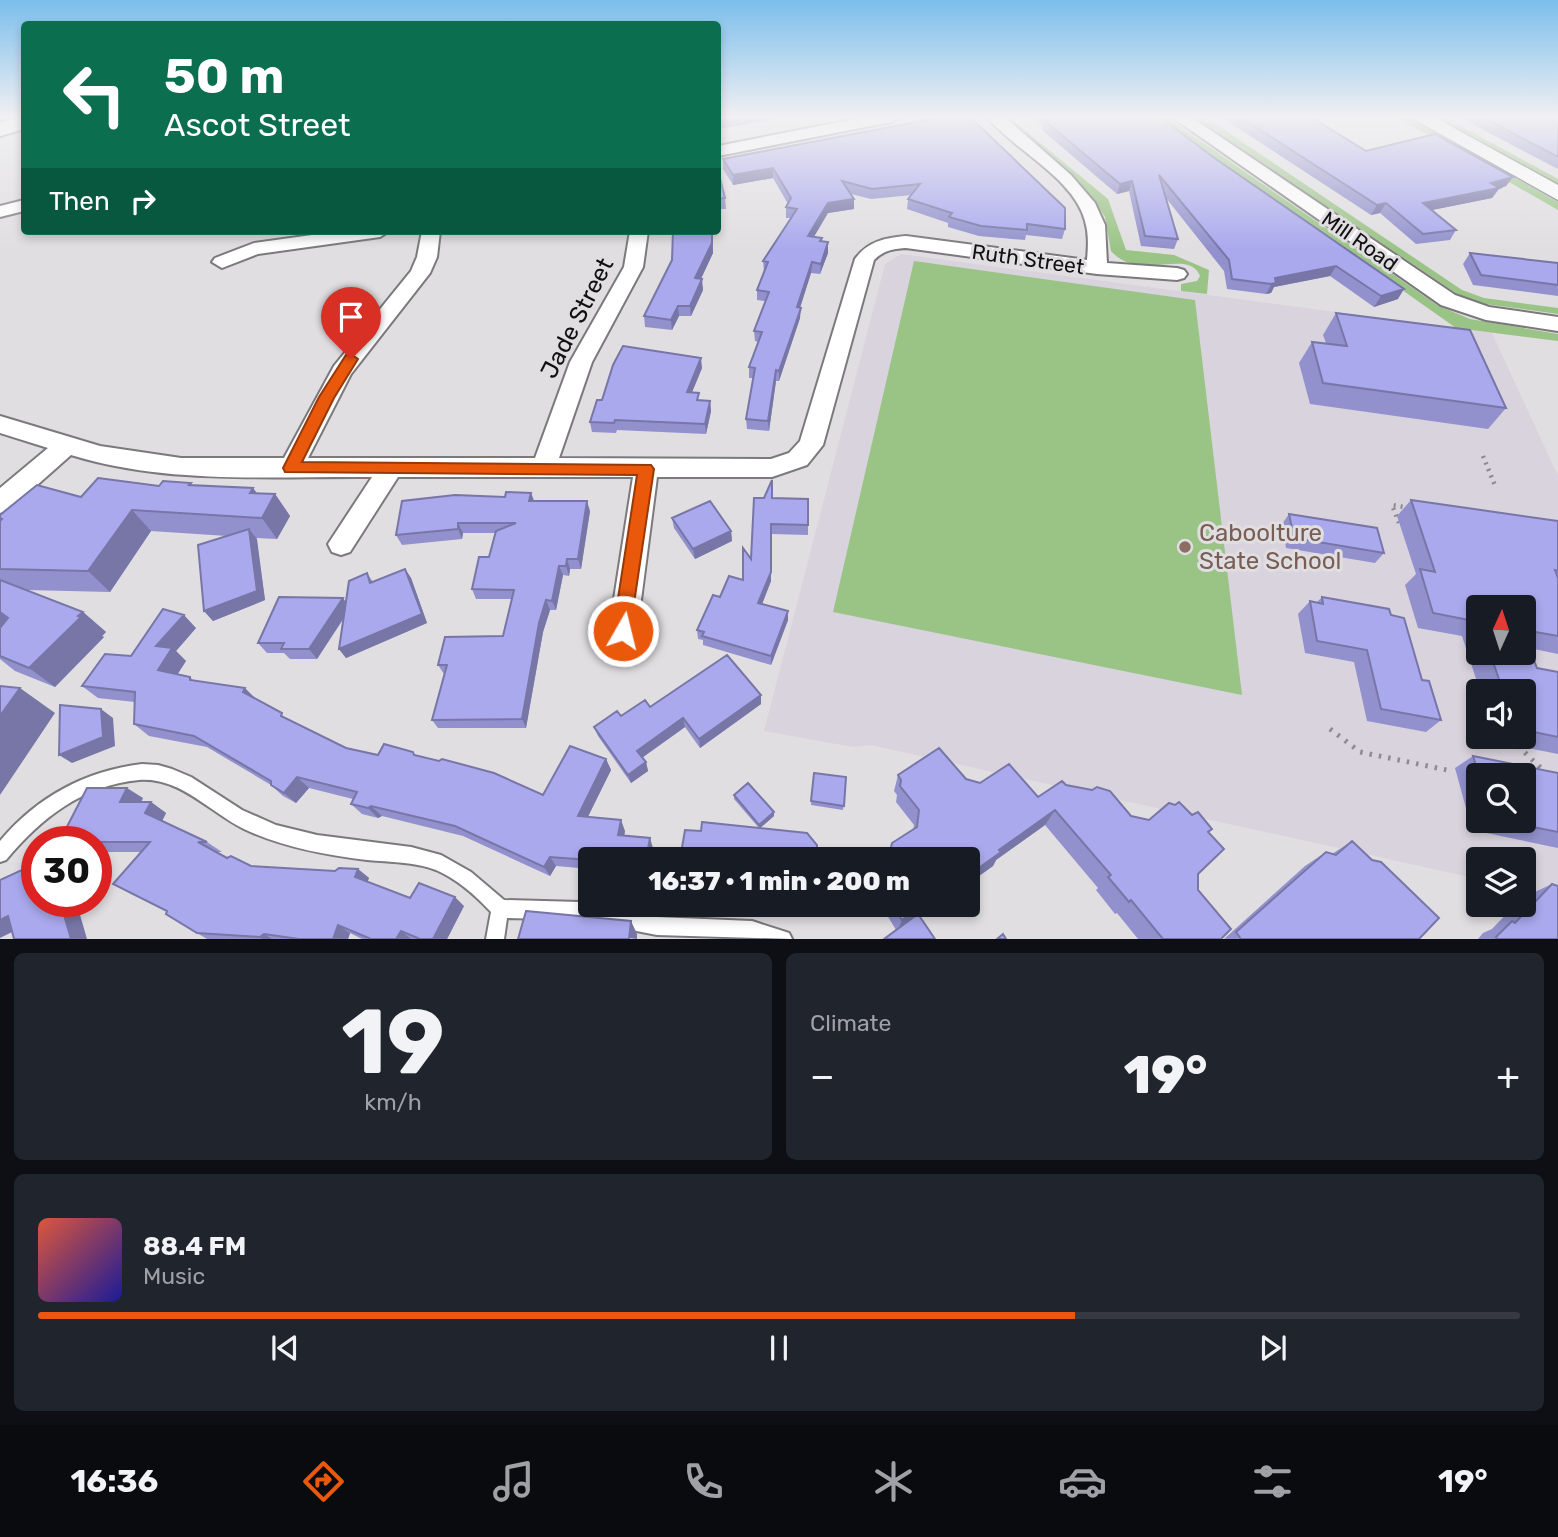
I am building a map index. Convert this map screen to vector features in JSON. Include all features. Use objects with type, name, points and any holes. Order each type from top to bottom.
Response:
[{"type":"street","points":[[1044,161],[1087,203],[1094,218],[1097,268]]},
{"type":"street","name":"Mill Road","points":[[1244,161],[1448,300],[1486,313],[1558,324]]},
{"type":"street","points":[[1498,161],[1558,194]]},
{"type":"street","points":[[0,212],[21,206]]},
{"type":"street","points":[[222,262],[254,248],[350,235]]},
{"type":"street","points":[[291,468],[342,371],[420,273],[427,257],[430,235]]},
{"type":"street","name":"Jade Street","points":[[544,469],[582,359],[624,287],[635,262],[639,235]]},
{"type":"street","name":"Ruth Street","points":[[646,469],[772,468],[798,459],[811,445],[865,259],[875,241],[906,242],[1153,275],[1177,274]]},
{"type":"street","points":[[0,424],[65,446],[134,461],[181,467],[646,469],[623,631]]},
{"type":"street","points":[[0,503],[65,446]]},
{"type":"street","points":[[341,544],[391,468]]},
{"type":"lane","points":[[0,854],[24,826],[60,797],[114,775],[145,772],[173,775],[247,822],[279,835],[439,863],[474,885],[500,909],[580,911],[657,926],[752,930],[783,939]]},
{"type":"lane","points":[[495,939],[500,909]]},
{"type":"path","points":[[1483,456],[1496,488]]},
{"type":"path","points":[[1399,523],[1392,505],[1419,509]]},
{"type":"path","points":[[1330,729],[1360,752],[1447,770]]},
{"type":"path","points":[[1521,749],[1548,775]]},
{"type":"shaded area","name":"Caboolture State School","points":[[901,254],[1492,333],[1558,476],[1558,896],[1536,891],[1536,847],[1466,847],[1466,876],[871,745],[853,747],[764,731],[885,264]]},
{"type":"green space","points":[[1052,161],[1062,161],[1108,199],[1126,250],[1174,255],[1209,270],[1207,294],[1181,291],[1181,284],[1197,281],[1200,276],[1194,268],[1186,264],[1136,264],[1123,260],[1111,251],[1105,217],[1094,200]]},
{"type":"green space","points":[[1219,161],[1229,161],[1437,305],[1470,319],[1558,334],[1558,341],[1456,328]]},
{"type":"green space","points":[[1259,161],[1270,161],[1462,290],[1484,298],[1558,308],[1558,314],[1485,304],[1459,295]]},
{"type":"green space","points":[[1472,161],[1485,161],[1558,202],[1558,210]]},
{"type":"green space","points":[[1515,161],[1525,161],[1558,179],[1558,184]]},
{"type":"green space","points":[[914,261],[1195,300],[1242,695],[833,612]]},
{"type":"building","points":[[724,161],[1016,161],[1065,208],[1065,229],[1027,224],[1027,230],[981,226],[949,217],[952,213],[908,199],[920,184],[872,189],[842,181],[854,199],[828,203],[808,236],[822,238],[820,241],[828,242],[821,264],[812,262],[797,307],[801,308],[779,371],[776,370],[768,421],[746,419],[755,368],[749,367],[762,332],[754,331],[769,292],[757,290],[768,262],[763,261],[797,209],[786,207],[791,198],[773,168],[733,175]]},
{"type":"building","points":[[1092,161],[1219,161],[1404,289],[1381,296],[1336,266],[1275,278],[1276,283],[1271,284],[1232,279],[1229,260],[1159,175],[1178,239],[1145,236],[1132,181],[1120,184]]},
{"type":"building","points":[[1308,161],[1484,161],[1513,177],[1491,183],[1499,188],[1423,203],[1456,230],[1423,234],[1386,203],[1377,205]]},
{"type":"building","points":[[721,182],[725,198],[721,199]]},
{"type":"building","points":[[673,235],[712,235],[712,243],[695,278],[702,279],[690,306],[678,306],[671,320],[644,316],[672,260]]},
{"type":"building","points":[[1470,253],[1558,263],[1558,285],[1481,275]]},
{"type":"building","points":[[1336,313],[1470,330],[1506,408],[1323,383],[1312,342],[1347,346]]},
{"type":"building","points":[[623,346],[701,358],[687,392],[699,393],[697,400],[710,401],[705,424],[615,420],[614,423],[590,422],[597,400],[602,400],[613,365]]},
{"type":"building","points":[[98,478],[159,486],[163,481],[253,488],[250,493],[275,494],[262,518],[132,510],[88,571],[0,569],[0,515],[37,485],[81,497]]},
{"type":"building","points":[[772,480],[772,498],[808,499],[808,525],[771,524],[771,572],[758,603],[788,611],[771,656],[702,636],[704,632],[697,630],[713,595],[720,597],[729,576],[743,580],[743,548],[751,559],[754,498],[764,498]]},
{"type":"building","points":[[506,492],[531,493],[529,501],[587,501],[578,559],[567,559],[566,566],[559,566],[552,601],[546,600],[539,623],[522,719],[432,720],[447,665],[438,665],[445,637],[503,636],[514,590],[472,589],[479,557],[489,557],[496,531],[516,523],[458,523],[458,529],[396,535],[402,501],[455,495],[505,497]]},
{"type":"building","points":[[1411,500],[1558,521],[1558,571],[1555,570],[1558,578],[1558,636],[1536,632],[1536,595],[1466,595],[1466,619],[1433,613],[1420,569],[1435,572]]},
{"type":"building","points":[[710,501],[731,531],[693,549],[672,518]]},
{"type":"building","points":[[1289,514],[1377,528],[1384,553],[1294,538]]},
{"type":"building","points":[[249,529],[257,591],[204,611],[198,545]]},
{"type":"building","points":[[405,569],[422,614],[339,649],[349,581],[367,573],[370,583]]},
{"type":"building","points":[[0,580],[83,612],[29,668],[0,656],[0,628],[8,618],[0,612]]},
{"type":"building","points":[[279,597],[343,598],[309,649],[281,649],[284,643],[258,643]]},
{"type":"building","points":[[1322,597],[1389,609],[1391,615],[1404,618],[1422,680],[1429,681],[1441,720],[1381,709],[1367,650],[1317,641],[1310,601],[1323,604]]},
{"type":"building","points":[[163,609],[184,615],[156,646],[172,648],[158,670],[190,677],[190,680],[245,688],[243,692],[282,713],[281,716],[346,748],[378,755],[384,744],[413,752],[414,755],[439,761],[442,759],[494,773],[543,795],[570,746],[606,759],[578,816],[621,820],[618,835],[650,838],[648,847],[578,847],[578,859],[550,857],[544,867],[455,826],[371,806],[368,808],[351,804],[357,792],[297,777],[284,793],[271,785],[271,781],[194,736],[134,724],[135,692],[82,686],[105,654],[131,656]]},
{"type":"building","points":[[727,655],[761,695],[699,739],[683,718],[637,751],[646,762],[628,775],[594,727],[617,711],[621,716],[645,700],[650,707]]},
{"type":"building","points":[[1494,665],[1536,665],[1537,668],[1558,672],[1558,737],[1536,732],[1536,679],[1499,679]]},
{"type":"building","points":[[0,686],[20,688],[0,716]]},
{"type":"building","points":[[60,705],[101,709],[103,737],[59,755]]},
{"type":"building","points":[[939,748],[966,779],[980,783],[1009,764],[1038,797],[1062,781],[1066,785],[1092,790],[1097,787],[1110,791],[1131,816],[1149,820],[1169,803],[1175,805],[1179,802],[1192,815],[1198,812],[1212,829],[1208,832],[1224,849],[1198,874],[1198,890],[1231,929],[1221,939],[1163,939],[1108,877],[1111,875],[1055,810],[980,867],[980,847],[891,847],[892,843],[917,827],[919,810],[900,786],[898,775]]},
{"type":"building","points":[[1473,756],[1508,763],[1475,763]]},
{"type":"building","points":[[1536,769],[1558,773],[1558,832],[1536,828]]},
{"type":"building","points":[[814,773],[846,777],[844,806],[811,801]]},
{"type":"building","points":[[748,783],[774,812],[759,825],[734,795]]},
{"type":"building","points":[[87,788],[127,788],[120,802],[151,802],[145,813],[207,842],[198,842],[227,858],[231,856],[251,866],[335,871],[339,868],[358,869],[355,877],[410,898],[419,883],[455,897],[433,939],[420,939],[401,931],[396,939],[371,939],[338,925],[333,939],[197,933],[166,914],[167,911],[113,884],[150,842],[112,842],[112,826],[67,826]]},
{"type":"building","points":[[702,822],[807,833],[817,847],[682,847],[685,830],[701,831]]},
{"type":"building","points":[[1352,841],[1372,860],[1381,862],[1439,918],[1419,939],[1241,939],[1236,932],[1326,852],[1336,855]]},
{"type":"building","points":[[21,870],[21,917],[65,917],[71,939],[14,939],[8,916],[0,920],[0,880]]},
{"type":"building","points":[[1552,884],[1558,886],[1558,939],[1497,939],[1512,921],[1515,923],[1521,917],[1536,917],[1536,901]]},
{"type":"building","points":[[526,911],[631,921],[629,939],[518,939]]},
{"type":"building","points":[[914,917],[920,917],[935,939],[884,939]]},
{"type":"place","name":"Caboolture State School","points":[[1185,547]]},
{"type":"route","points":[[351,359],[327,397],[291,468],[646,469],[623,631]]}]
